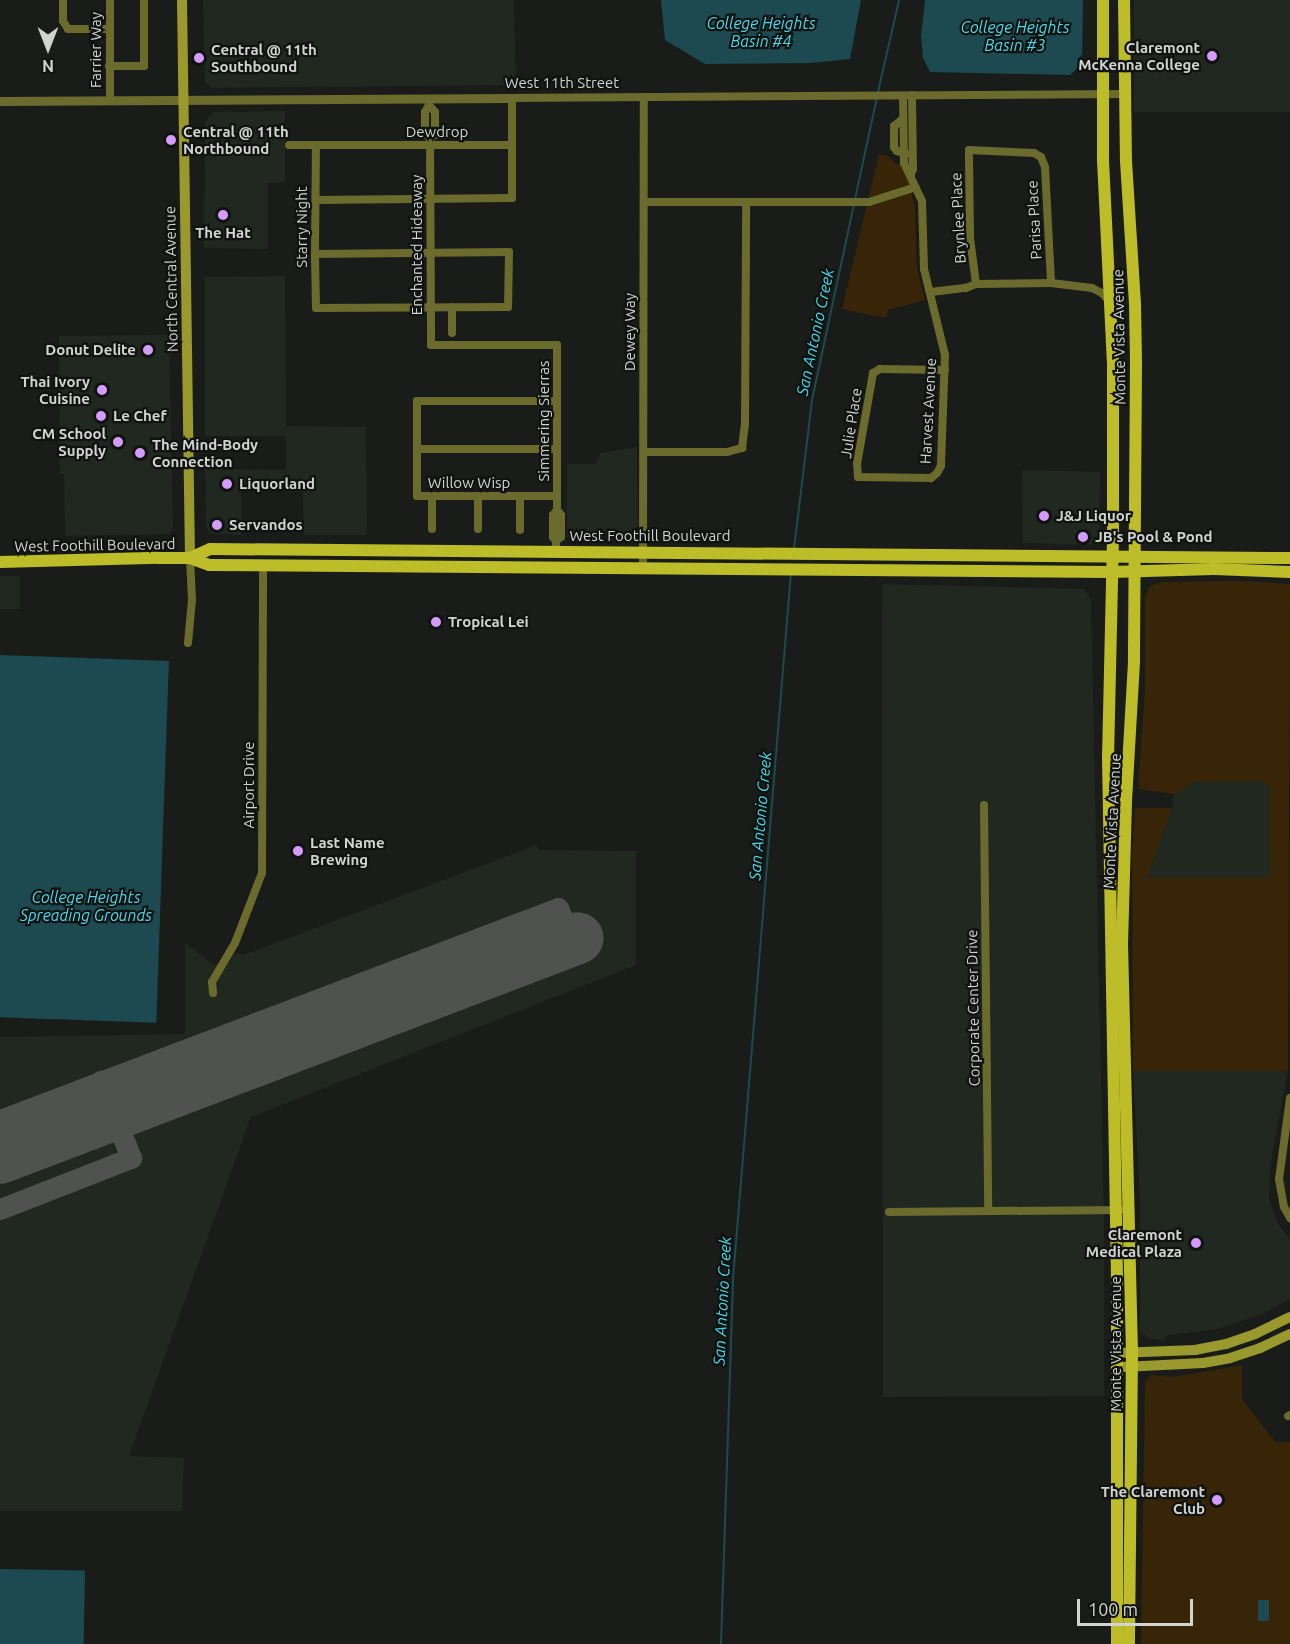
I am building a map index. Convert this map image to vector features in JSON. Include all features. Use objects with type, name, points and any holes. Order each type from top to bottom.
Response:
[{"type":"main road","name":"North Central Avenue","points":[[182,0],[190,558]]},
{"type":"main road","name":"Monte Vista Avenue","points":[[1103,0],[1104,160],[1111,303],[1112,572],[1108,757],[1117,1353],[1117,1644]]},
{"type":"main road","name":"Monte Vista Avenue","points":[[1124,0],[1125,94],[1135,304],[1134,662],[1126,802],[1122,943],[1132,1353],[1129,1644]]},
{"type":"main road","name":"West Foothill Boulevard","points":[[190,558],[210,549],[437,550],[556,546],[643,551],[1290,558]]},
{"type":"main road","points":[[298,565],[306,558],[346,557],[354,550]]},
{"type":"main road","points":[[375,566],[383,558],[425,558],[437,550]]},
{"type":"main road","points":[[907,570],[913,564],[948,561],[959,554]]},
{"type":"main road","name":"West Foothill Boulevard","points":[[0,562],[190,558],[209,565],[1112,572],[1135,569],[1214,569],[1290,572]]},
{"type":"main road","points":[[1117,1353],[1195,1350],[1226,1344],[1255,1334],[1290,1317]]},
{"type":"main road","points":[[1117,1367],[1203,1363],[1230,1358],[1260,1348],[1290,1334]]},
{"type":"street","points":[[63,0],[63,21],[68,29],[109,29]]},
{"type":"street","name":"Farrier Way","points":[[110,0],[110,100]]},
{"type":"street","points":[[109,66],[144,66],[144,0]]},
{"type":"street","name":"West 11th Street","points":[[0,101],[429,102],[511,98],[1125,94]]},
{"type":"street","name":"Harvest Avenue","points":[[858,477],[931,478],[941,466],[945,356],[924,269],[921,201],[911,174],[903,118],[908,95]]},
{"type":"street","name":"Harvest Avenue","points":[[908,95],[908,154]]},
{"type":"street","name":"Dewey Way","points":[[643,568],[644,97]]},
{"type":"street","points":[[316,200],[512,198],[511,98]]},
{"type":"street","points":[[429,102],[435,112],[435,135],[430,142],[424,135],[425,112],[429,102]]},
{"type":"street","points":[[425,124],[435,124]]},
{"type":"street","name":"Dewdrop","points":[[289,146],[430,142],[512,145]]},
{"type":"street","name":"Enchanted Hideaway","points":[[430,142],[431,345],[557,345]]},
{"type":"street","name":"Starry Night","points":[[316,146],[316,308],[430,308]]},
{"type":"street","name":"Parisa Place","points":[[969,150],[1034,153],[1041,157],[1045,167],[1051,283]]},
{"type":"street","name":"Brynlee Place","points":[[969,150],[970,238],[976,284]]},
{"type":"street","points":[[644,202],[869,202],[916,187]]},
{"type":"street","points":[[644,452],[727,452],[742,448],[745,424],[746,202]]},
{"type":"street","points":[[315,254],[509,252],[508,307],[430,308]]},
{"type":"street","points":[[931,292],[966,288],[976,284],[1051,283],[1092,288],[1102,293],[1111,303]]},
{"type":"street","points":[[452,308],[452,333]]},
{"type":"street","name":"Simmering Sierras","points":[[556,546],[561,537],[557,525],[561,515],[557,510],[557,345]]},
{"type":"street","name":"Julie Place","points":[[858,477],[857,464],[873,373],[880,369],[945,370]]},
{"type":"street","points":[[557,401],[417,401],[417,449],[557,449]]},
{"type":"street","name":"Willow Wisp","points":[[417,449],[417,496],[557,496]]},
{"type":"street","points":[[432,496],[432,529]]},
{"type":"street","points":[[478,496],[478,530]]},
{"type":"street","points":[[519,496],[519,530]]},
{"type":"street","points":[[188,643],[192,600],[190,558]]},
{"type":"street","name":"Airport Drive","points":[[213,993],[212,982],[235,944],[262,873],[263,565]]},
{"type":"street","name":"Corporate Center Drive","points":[[984,805],[988,1211]]},
{"type":"street","points":[[1290,1098],[1279,1179],[1284,1207],[1290,1218]]},
{"type":"street","points":[[889,1212],[1130,1209]]},
{"type":"shaded area","points":[[203,0],[514,0],[516,85],[212,88],[205,82]]},
{"type":"shaded area","name":"Claremont McKenna College","points":[[1134,0],[1290,0],[1290,112],[1134,112]]},
{"type":"shaded area","points":[[285,111],[285,182],[268,183],[268,249],[204,248],[205,121],[214,112]]},
{"type":"shaded area","points":[[879,154],[888,156],[896,164],[902,164],[907,175],[915,207],[917,269],[925,300],[888,310],[886,318],[842,309]]},
{"type":"shaded area","points":[[285,276],[286,426],[366,427],[367,535],[304,535],[303,492],[286,492],[286,436],[205,436],[205,277]]},
{"type":"shaded area","points":[[169,335],[173,529],[168,534],[65,536],[64,474],[60,474],[59,336]]},
{"type":"shaded area","points":[[637,447],[638,533],[630,541],[567,538],[567,464],[596,464],[601,453]]},
{"type":"shaded area","points":[[205,469],[285,470],[285,490],[241,491],[241,535],[211,534],[206,527]]},
{"type":"shaded area","points":[[1022,470],[1100,472],[1099,537],[1090,545],[1023,543]]},
{"type":"shaded area","points":[[0,576],[20,576],[20,609],[0,609]]},
{"type":"shaded area","points":[[1245,581],[1290,584],[1288,1071],[1133,1071],[1132,853],[1135,808],[1172,808],[1147,878],[1270,878],[1270,787],[1263,781],[1193,782],[1174,794],[1138,789],[1145,689],[1145,597],[1150,586],[1161,582]]},
{"type":"shaded area","points":[[882,584],[1084,589],[1091,600],[1104,1223],[1104,1396],[883,1397]]},
{"type":"shaded area","points":[[1263,781],[1270,787],[1270,879],[1147,878],[1172,808],[1174,794],[1193,782]]},
{"type":"shaded area","points":[[537,845],[539,850],[636,851],[636,965],[251,1117],[129,1456],[184,1458],[182,1511],[0,1511],[0,1037],[185,1034],[185,943],[214,965],[237,953],[243,955]]},
{"type":"shaded area","points":[[1133,1071],[1288,1071],[1270,1166],[1269,1198],[1278,1224],[1290,1239],[1290,1299],[1263,1314],[1218,1329],[1169,1335],[1162,1340],[1149,1338],[1140,1332],[1140,1199]]},
{"type":"shaded area","name":"The Claremont Club","points":[[1242,1365],[1242,1399],[1275,1442],[1290,1442],[1290,1644],[1141,1644],[1145,1382],[1151,1375],[1173,1377]]},
{"type":"water","name":"College Heights Basin #4","points":[[661,0],[861,0],[850,59],[810,63],[705,64],[665,40]]},
{"type":"water","name":"College Heights Basin #3","points":[[925,0],[1083,0],[1082,64],[1070,75],[930,72],[923,58],[921,37]]},
{"type":"water","name":"College Heights Spreading Grounds","points":[[0,655],[169,661],[156,1023],[0,1017]]},
{"type":"water","points":[[0,1569],[85,1570],[84,1644],[0,1644]]},
{"type":"water","points":[[1258,1600],[1269,1600],[1269,1621],[1258,1621]]},
{"type":"waterway","name":"San Antonio Creek","points":[[878,92],[899,0]]},
{"type":"waterway","name":"San Antonio Creek","points":[[794,549],[812,400],[877,98]]},
{"type":"waterway","name":"San Antonio Creek","points":[[721,1644],[733,1279],[791,572]]},
{"type":"taxiway","points":[[0,1120],[558,908],[571,941]]},
{"type":"taxiway","points":[[366,981],[378,1014]]},
{"type":"taxiway","points":[[0,1209],[131,1158],[101,1081]]},
{"type":"runway","points":[[0,1158],[578,938]]},
{"type":"place","name":"Claremont McKenna College","points":[[1212,56]]},
{"type":"place","name":"Central @ 11th Southbound","points":[[199,58]]},
{"type":"place","name":"Central @ 11th Northbound","points":[[171,140]]},
{"type":"place","name":"The Hat","points":[[223,215]]},
{"type":"place","name":"Donut Delite","points":[[148,350]]},
{"type":"place","name":"Thai Ivory Cuisine","points":[[102,390]]},
{"type":"place","name":"Le Chef","points":[[101,416]]},
{"type":"place","name":"CM School Supply","points":[[118,442]]},
{"type":"place","name":"The Mind-Body Connection","points":[[140,453]]},
{"type":"place","name":"Liquorland","points":[[227,484]]},
{"type":"place","name":"J&J Liquor","points":[[1044,516]]},
{"type":"place","name":"Servandos","points":[[217,525]]},
{"type":"place","name":"JB's Pool & Pond","points":[[1083,537]]},
{"type":"place","name":"Tropical Lei","points":[[436,622]]},
{"type":"place","name":"Last Name Brewing","points":[[298,851]]},
{"type":"place","name":"Claremont Medical Plaza","points":[[1196,1243]]},
{"type":"place","name":"The Claremont Club","points":[[1217,1500]]}]
